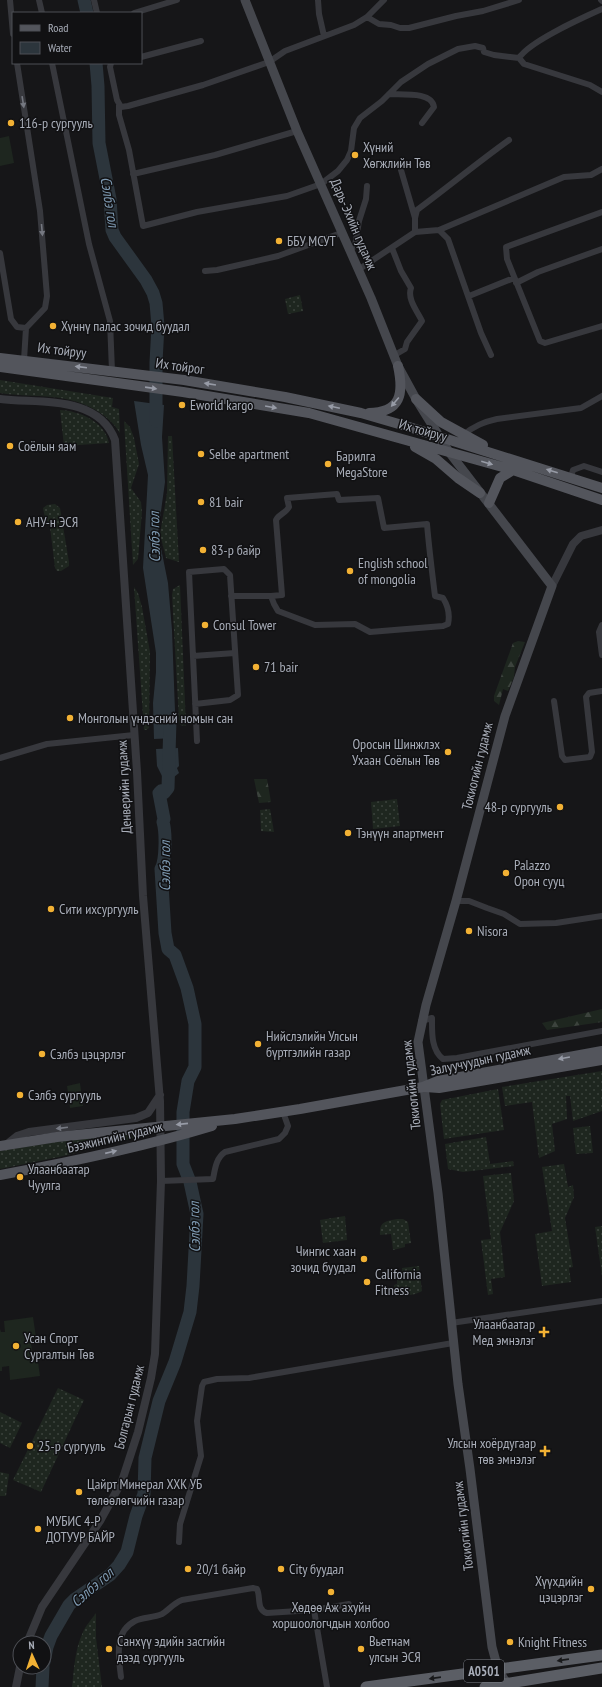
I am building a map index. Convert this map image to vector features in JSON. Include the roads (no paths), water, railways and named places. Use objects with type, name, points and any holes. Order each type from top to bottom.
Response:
[{"type":"highway","name":"A0501","points":[[366,1687],[602,1655]]},
{"type":"highway","name":"A0501","points":[[485,1687],[536,1683],[602,1668]]},
{"type":"main road","name":"Дарь-Эхийн гудамж","points":[[245,0],[297,131],[358,270],[393,356],[416,399],[449,452]]},
{"type":"main road","name":"Их тойруу","points":[[0,358],[116,371]]},
{"type":"main road","points":[[362,413],[379,413],[393,405],[401,393],[402,386],[398,366]]},
{"type":"main road","name":"Их тойруу","points":[[0,367],[120,383]]},
{"type":"main road","name":"Их тойрог","points":[[116,371],[236,388]]},
{"type":"main road","name":"Их тойрог","points":[[120,383],[233,400]]},
{"type":"main road","name":"Их тойруу","points":[[236,388],[285,396],[362,413],[571,477],[602,488]]},
{"type":"main road","points":[[416,399],[436,418],[463,435],[506,458]]},
{"type":"main road","name":"Их тойруу","points":[[233,400],[309,413],[513,470],[602,500]]},
{"type":"main road","points":[[399,438],[429,454],[458,478],[480,493]]},
{"type":"main road","points":[[449,452],[552,586]]},
{"type":"main road","points":[[489,503],[500,478],[513,470]]},
{"type":"main road","name":"Токиогийн гудамж","points":[[508,1685],[498,1669],[492,1647],[453,1343],[438,1193],[418,1042],[421,1021],[456,901],[505,716],[552,586]]},
{"type":"main road","name":"Залуучуудын гудамж","points":[[423,1087],[438,1081],[602,1051]]},
{"type":"main road","name":"Залуучуудын гудамж","points":[[423,1087],[439,1088],[602,1060]]},
{"type":"main road","name":"Бээжингийн гудамж","points":[[4,1145],[57,1136],[235,1119],[423,1087]]},
{"type":"main road","name":"Бээжингийн гудамж","points":[[0,1175],[60,1164],[142,1146],[235,1119]]},
{"type":"street","points":[[10,0],[12,23]]},
{"type":"street","points":[[39,0],[42,12]]},
{"type":"street","points":[[94,0],[97,12]]},
{"type":"street","points":[[137,12],[177,0]]},
{"type":"street","points":[[318,0],[318,14],[324,36]]},
{"type":"street","points":[[120,105],[121,107],[128,106],[195,87],[269,62],[285,51],[354,25],[367,17],[384,0]]},
{"type":"street","points":[[367,17],[379,24],[409,28],[456,16],[484,11],[519,0]]},
{"type":"street","points":[[519,58],[526,51],[564,27],[602,9]]},
{"type":"street","points":[[142,57],[201,41]]},
{"type":"street","points":[[111,64],[110,67],[117,100],[120,105],[119,115],[129,150],[144,226],[197,212],[287,196],[321,184],[338,171],[347,160],[351,151],[354,128],[360,118],[408,76],[458,49],[475,46],[483,48],[484,52],[494,55],[519,58],[524,64],[590,85],[602,92]]},
{"type":"street","points":[[17,64],[40,211],[47,296],[44,308],[26,328],[24,360]]},
{"type":"street","points":[[52,64],[89,244],[110,321],[116,371]]},
{"type":"street","points":[[389,94],[415,95],[431,99],[434,102],[434,107],[422,123]]},
{"type":"street","points":[[133,174],[215,155],[297,131]]},
{"type":"street","points":[[415,218],[417,210],[432,200],[471,167],[509,140]]},
{"type":"street","points":[[400,170],[415,218],[416,232]]},
{"type":"street","points":[[358,270],[416,232],[439,230],[564,177],[591,175],[602,170]]},
{"type":"street","points":[[349,250],[355,246],[367,186]]},
{"type":"street","points":[[602,212],[506,248],[507,258],[515,280],[540,341],[545,343],[602,326]]},
{"type":"street","points":[[439,230],[448,239],[481,333],[491,355]]},
{"type":"street","points":[[205,271],[217,270],[278,256],[341,233]]},
{"type":"street","points":[[392,248],[401,272],[411,288],[409,293],[410,297],[422,321],[407,342],[405,349],[393,356]]},
{"type":"street","points":[[469,296],[602,249]]},
{"type":"street","points":[[0,253],[11,319],[17,327],[26,328]]},
{"type":"street","points":[[463,435],[474,426],[484,422],[581,408],[602,396]]},
{"type":"street","name":"Денверийн гудамж","points":[[0,399],[53,402],[69,405],[94,415],[105,424],[112,434],[116,449],[143,896],[160,1095],[161,1150]]},
{"type":"street","points":[[571,477],[573,470],[584,466],[602,472]]},
{"type":"street","points":[[231,596],[282,595],[276,520],[288,511],[290,507],[287,498],[337,494],[339,500],[378,498],[384,528],[427,524],[428,546],[435,596],[443,598],[447,606],[449,619],[448,624],[443,626],[370,632],[356,624],[314,625],[278,611],[271,596]]},
{"type":"street","points":[[552,586],[573,544],[581,536],[602,530]]},
{"type":"street","points":[[195,704],[230,700],[238,695],[230,575],[224,569],[189,572],[195,704],[197,741]]},
{"type":"street","points":[[602,624],[599,630],[602,655]]},
{"type":"street","points":[[193,656],[234,653]]},
{"type":"street","points":[[554,701],[562,756],[565,760],[590,757],[592,752],[585,700],[589,693],[602,691]]},
{"type":"street","points":[[0,758],[47,744],[134,734]]},
{"type":"street","points":[[456,901],[469,902],[504,914],[520,924],[556,923],[602,916]]},
{"type":"street","points":[[421,1021],[432,1018],[432,1038],[438,1055],[442,1059],[457,1058],[602,1031]]},
{"type":"street","points":[[4,1145],[16,1136],[29,1132],[136,1118],[148,1113],[160,1095]]},
{"type":"street","points":[[165,1180],[213,1179],[217,1162],[220,1155],[224,1152],[282,1137],[288,1126],[283,1112]]},
{"type":"street","name":"Болгарын гудамж","points":[[30,1635],[37,1617],[50,1594],[110,1505],[122,1481],[133,1450],[151,1378],[155,1354],[165,1180],[161,1150]]},
{"type":"street","points":[[451,1323],[602,1301]]},
{"type":"street","points":[[179,1542],[180,1524],[201,1456],[197,1421],[202,1386],[204,1382],[217,1379],[249,1378],[453,1343]]},
{"type":"street","points":[[120,1677],[118,1643],[128,1627],[134,1621],[163,1614],[174,1603],[182,1600],[253,1588],[257,1589],[259,1592],[260,1609],[267,1613],[314,1610],[349,1604]]},
{"type":"street","points":[[314,1610],[327,1687]]},
{"type":"street","points":[[16,1687],[18,1675]]},
{"type":"water","points":[[134,401],[164,405],[162,437],[165,482],[158,533],[168,583],[172,630],[176,738],[154,739],[153,703],[156,653],[143,568],[148,475],[141,445]]},
{"type":"water","points":[[178,748],[179,766],[177,768],[179,773],[174,777],[167,792],[166,784],[157,766],[156,749]]},
{"type":"waterway","name":"Сэлбэ гол","points":[[84,0],[87,12]]},
{"type":"waterway","name":"Сэлбэ гол","points":[[96,64],[99,143],[110,199],[112,230],[115,237],[146,280],[153,293],[156,303],[158,326],[156,362],[156,421]]},
{"type":"waterway","name":"Сэлбэ гол","points":[[52,1635],[69,1605],[75,1599],[110,1575],[119,1565],[127,1552],[136,1516],[144,1494],[145,1458],[159,1401],[175,1362],[190,1312],[197,1214],[190,1182],[183,1164],[183,1112],[188,1081],[195,1067],[195,1024],[187,988],[175,955],[168,949],[165,933],[161,869],[165,853],[165,839],[164,819],[159,793],[161,791],[164,793],[168,788],[170,721]]},
{"type":"waterway","name":"Сэлбэ гол","points":[[42,1687],[43,1675]]},
{"type":"place","name":"116-р сургууль","points":[[11,123]]},
{"type":"place","name":"Хүний Хөгжлийн Төв","points":[[355,155]]},
{"type":"place","name":"ББУ МСУТ","points":[[279,241]]},
{"type":"place","name":"Хүннү палас зочид буудал","points":[[53,326]]},
{"type":"place","name":"Eworld kargo","points":[[182,405]]},
{"type":"place","name":"Соёлын яам","points":[[10,446]]},
{"type":"place","name":"Selbe apartment","points":[[201,454]]},
{"type":"place","name":"Барилга MegaStore","points":[[328,464]]},
{"type":"place","name":"81 bair","points":[[201,502]]},
{"type":"place","name":"АНУ-н ЭСЯ","points":[[18,522]]},
{"type":"place","name":"83-р байр","points":[[203,550]]},
{"type":"place","name":"English school of mongolia","points":[[350,571]]},
{"type":"place","name":"Consul Tower","points":[[205,625]]},
{"type":"place","name":"71 bair","points":[[256,667]]},
{"type":"place","name":"Монголын үндэсний номын сан","points":[[70,718]]},
{"type":"place","name":"Оросын Шинжлэх Ухаан Соёлын Төв","points":[[448,752]]},
{"type":"place","name":"48-р сургууль","points":[[560,807]]},
{"type":"place","name":"Тэнүүн апартмент","points":[[348,833]]},
{"type":"place","name":"Palazzo Орон сууц","points":[[506,873]]},
{"type":"place","name":"Сити ихсургууль","points":[[51,909]]},
{"type":"place","name":"Nisora","points":[[469,931]]},
{"type":"place","name":"Нийслэлийн Улсын бүртгэлийн газар","points":[[258,1044]]},
{"type":"place","name":"Сэлбэ цэцэрлэг","points":[[42,1054]]},
{"type":"place","name":"Сэлбэ сургууль","points":[[20,1095]]},
{"type":"place","name":"Улаанбаатар Чуулга","points":[[20,1177]]},
{"type":"place","name":"Чингис хаан зочид буудал","points":[[364,1259]]},
{"type":"place","name":"California Fitness","points":[[367,1282]]},
{"type":"place","name":"Улаанбаатар Мед эмнэлэг","points":[[544,1332]]},
{"type":"place","name":"Усан Спорт Сургалтын Төв","points":[[16,1346]]},
{"type":"place","name":"25-р сургууль","points":[[30,1446]]},
{"type":"place","name":"Улсын хоёрдугаар төв эмнэлэг","points":[[545,1451]]},
{"type":"place","name":"Цайрт Минерал ХХК УБ төлөөлөгчийн газар","points":[[79,1492]]},
{"type":"place","name":"МУБИС 4-Р ДОТУУР БАЙР","points":[[38,1529]]},
{"type":"place","name":"20/1 байр","points":[[188,1569]]},
{"type":"place","name":"City буудал","points":[[281,1569]]},
{"type":"place","name":"Хүүхдийн цэцэрлэг","points":[[591,1589]]},
{"type":"place","name":"Хөдөө Аж ахуйн хоршоологчдын холбоо","points":[[331,1592]]},
{"type":"place","name":"Knight Fitness","points":[[510,1642]]},
{"type":"place","name":"Санхүү эдийн засгийн дээд сургууль","points":[[109,1649]]},
{"type":"place","name":"Вьетнам улсын ЭСЯ","points":[[361,1649]]}]
